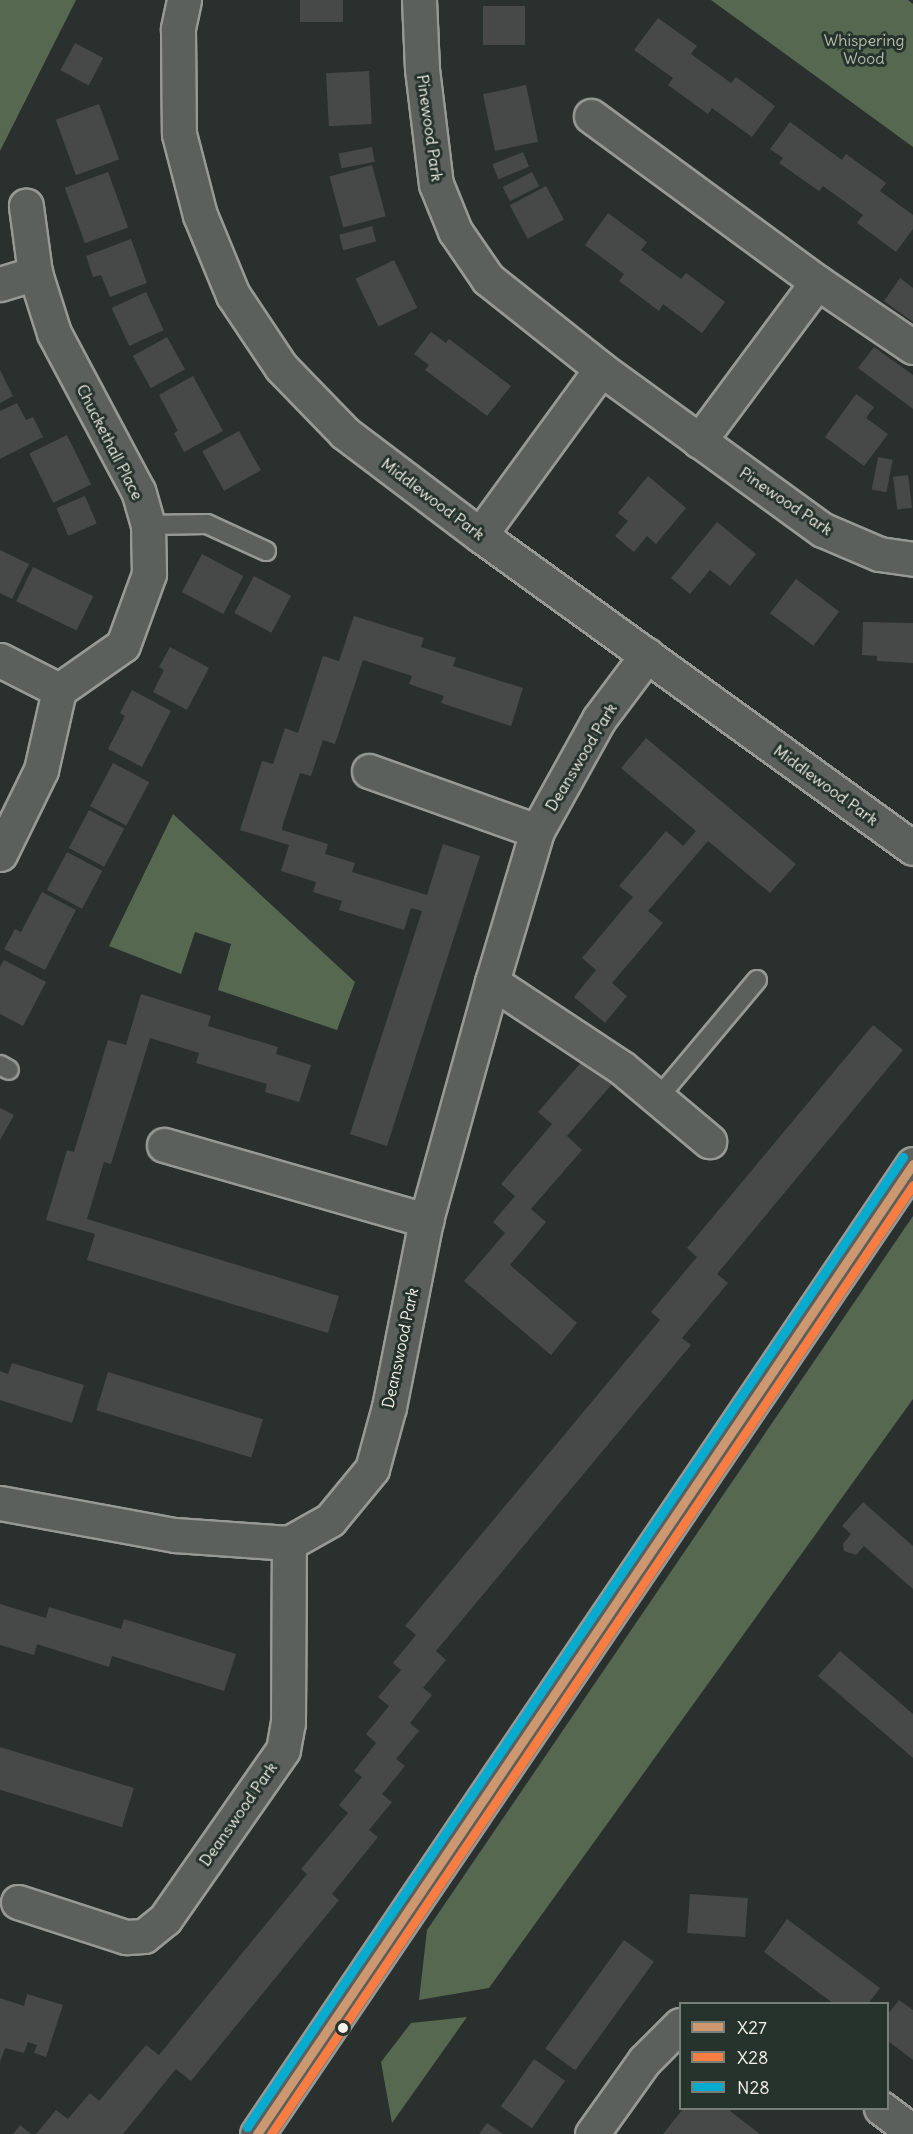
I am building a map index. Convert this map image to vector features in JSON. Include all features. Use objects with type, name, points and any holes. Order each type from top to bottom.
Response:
[{"type":"street","name":"Middlewood Park","points":[[183,0],[178,29],[180,134],[200,215],[233,295],[281,367],[345,433],[480,535],[913,848]]},
{"type":"street","name":"Pinewood Park","points":[[419,0],[422,69],[436,184],[455,231],[488,279],[601,369],[823,530],[879,554],[913,559]]},
{"type":"street","points":[[591,116],[818,282],[913,346]]},
{"type":"street","name":"Chuckethall Place","points":[[26,206],[35,273],[54,333],[138,491],[148,525],[149,574],[123,645],[59,690]]},
{"type":"street","points":[[0,284],[35,273]]},
{"type":"street","points":[[699,441],[818,282]]},
{"type":"street","points":[[480,535],[601,369]]},
{"type":"street","name":"Deanswood Park","points":[[18,1902],[126,1937],[144,1936],[165,1918],[283,1750],[288,1724],[288,1543],[330,1520],[372,1469],[389,1407],[426,1220],[492,982],[537,831],[599,719],[647,655]]},
{"type":"street","points":[[0,660],[59,690],[40,770],[0,854]]},
{"type":"street","name":"Deanswood Park","points":[[369,771],[537,831]]},
{"type":"street","points":[[492,982],[622,1068],[709,1141]]},
{"type":"street","points":[[164,1145],[426,1220]]},
{"type":"street","points":[[257,2134],[913,1164]]},
{"type":"street","points":[[0,1503],[175,1535],[288,1543]]},
{"type":"street","points":[[592,2134],[645,2061],[679,2027]]},
{"type":"street","points":[[882,2110],[913,2132]]},
{"type":"lane","points":[[148,525],[207,524],[266,551]]},
{"type":"lane","points":[[658,1098],[758,980]]},
{"type":"green space","points":[[0,0],[76,0],[0,151]]},
{"type":"green space","name":"Whispering Wood","points":[[711,0],[908,0],[913,4],[913,147]]},
{"type":"green space","points":[[173,814],[355,982],[337,1030],[218,990],[231,944],[195,932],[181,974],[109,946]]},
{"type":"green space","points":[[913,1216],[913,1399],[489,1988],[419,2000],[427,1930]]},
{"type":"green space","points":[[467,2017],[392,2123],[381,2062],[411,2023]]},
{"type":"building","points":[[300,0],[343,0],[343,22],[300,22]]},
{"type":"building","points":[[483,6],[525,6],[525,45],[483,45]]},
{"type":"building","points":[[658,18],[697,46],[691,54],[731,83],[736,77],[775,106],[752,137],[712,108],[708,114],[668,85],[673,78],[634,50]]},
{"type":"building","points":[[75,43],[103,58],[89,85],[60,70]]},
{"type":"building","points":[[369,71],[372,124],[329,126],[326,73]]},
{"type":"building","points":[[526,85],[538,142],[495,151],[483,94]]},
{"type":"building","points":[[99,104],[119,159],[76,175],[56,120]]},
{"type":"building","points":[[790,122],[842,160],[846,154],[886,183],[880,191],[913,215],[913,229],[896,252],[857,223],[863,215],[823,186],[819,191],[779,163],[783,158],[770,149]]},
{"type":"building","points":[[372,147],[375,162],[341,168],[339,153]]},
{"type":"building","points":[[523,152],[529,167],[498,179],[492,164]]},
{"type":"building","points":[[372,165],[386,216],[343,228],[329,176]]},
{"type":"building","points":[[108,172],[128,227],[85,243],[65,188]]},
{"type":"building","points":[[532,172],[539,186],[510,201],[503,187]]},
{"type":"building","points":[[546,186],[564,220],[528,239],[510,205]]},
{"type":"building","points":[[608,213],[647,242],[641,250],[681,279],[686,273],[725,302],[702,333],[663,304],[659,311],[619,281],[624,274],[585,245]]},
{"type":"building","points":[[372,226],[376,241],[343,250],[339,235]]},
{"type":"building","points":[[131,239],[147,283],[110,297],[101,275],[93,277],[86,256]]},
{"type":"building","points":[[394,260],[417,308],[379,326],[355,279]]},
{"type":"building","points":[[900,278],[913,288],[913,322],[884,301]]},
{"type":"building","points":[[146,292],[164,330],[129,346],[112,308]]},
{"type":"building","points":[[431,332],[446,343],[449,339],[511,386],[487,416],[425,370],[429,365],[414,354]]},
{"type":"building","points":[[167,337],[185,369],[151,388],[133,356]]},
{"type":"building","points":[[874,347],[913,375],[913,409],[858,368]]},
{"type":"building","points":[[0,370],[13,396],[0,403]]},
{"type":"building","points":[[193,376],[223,431],[184,452],[174,433],[178,431],[159,395]]},
{"type":"building","points":[[856,394],[874,407],[866,418],[888,434],[864,466],[825,437]]},
{"type":"building","points":[[17,403],[26,420],[33,417],[43,437],[0,459],[0,411]]},
{"type":"building","points":[[239,431],[261,470],[224,491],[202,451]]},
{"type":"building","points":[[67,435],[91,484],[53,503],[29,453]]},
{"type":"building","points":[[878,457],[893,460],[886,492],[872,489]]},
{"type":"building","points":[[908,475],[912,508],[897,510],[893,477]]},
{"type":"building","points":[[648,476],[686,508],[656,544],[647,536],[634,552],[615,536],[628,521],[618,513]]},
{"type":"building","points":[[85,496],[97,524],[68,536],[56,508]]},
{"type":"building","points":[[717,522],[756,554],[730,586],[710,570],[690,594],[671,578]]},
{"type":"building","points":[[0,550],[29,564],[12,599],[0,593]]},
{"type":"building","points":[[202,554],[243,576],[223,614],[182,592]]},
{"type":"building","points":[[33,567],[93,596],[77,631],[16,601]]},
{"type":"building","points":[[254,576],[291,596],[271,633],[234,613]]},
{"type":"building","points":[[796,579],[839,611],[813,646],[770,613]]},
{"type":"building","points":[[354,616],[424,638],[421,647],[456,658],[453,666],[523,688],[511,726],[441,703],[444,696],[409,684],[412,676],[363,660],[335,744],[323,740],[311,776],[300,773],[283,824],[282,830],[328,844],[325,854],[355,863],[352,872],[427,895],[443,844],[480,856],[387,1146],[350,1134],[422,911],[411,908],[404,930],[339,910],[342,901],[313,892],[316,882],[281,871],[289,845],[240,830],[262,761],[273,764],[285,728],[298,733],[323,656],[339,661]]},
{"type":"building","points":[[863,622],[913,623],[913,663],[877,661],[877,656],[862,655]]},
{"type":"building","points":[[170,647],[209,668],[187,710],[153,692],[164,670],[159,667]]},
{"type":"building","points":[[132,690],[171,711],[142,767],[108,749],[125,716],[120,713]]},
{"type":"building","points":[[646,738],[796,864],[770,893],[708,841],[648,911],[663,923],[612,983],[627,996],[605,1023],[574,997],[596,970],[582,958],[633,897],[619,886],[666,831],[683,846],[696,831],[621,768]]},
{"type":"building","points":[[113,763],[149,782],[126,826],[90,806]]},
{"type":"building","points":[[89,810],[124,829],[104,867],[69,848]]},
{"type":"building","points":[[67,852],[102,871],[82,909],[47,890]]},
{"type":"building","points":[[42,892],[76,910],[45,970],[4,949],[15,929],[21,932]]},
{"type":"building","points":[[4,960],[46,982],[23,1026],[0,1014],[0,967]]},
{"type":"building","points":[[141,994],[211,1016],[208,1026],[278,1047],[276,1054],[311,1065],[299,1102],[265,1092],[267,1084],[196,1063],[199,1053],[150,1038],[111,1164],[104,1162],[87,1219],[339,1296],[328,1333],[87,1260],[95,1234],[46,1220],[67,1150],[74,1152],[108,1040],[126,1045]]},
{"type":"building","points":[[873,1025],[903,1050],[717,1274],[728,1283],[682,1338],[691,1345],[436,1651],[446,1660],[423,1688],[432,1695],[410,1723],[419,1731],[396,1759],[405,1766],[382,1794],[392,1802],[369,1830],[378,1837],[332,1894],[339,1900],[191,2081],[176,2069],[123,2134],[36,2134],[56,2110],[68,2119],[90,2093],[99,2101],[146,2045],[159,2055],[307,1874],[301,1869],[348,1813],[339,1805],[362,1777],[354,1771],[376,1743],[366,1734],[389,1706],[378,1697],[401,1670],[393,1663],[416,1635],[405,1626],[660,1320],[651,1312],[697,1257],[687,1248]]},
{"type":"building","points":[[585,1058],[613,1083],[567,1136],[582,1150],[531,1209],[546,1222],[510,1265],[577,1323],[551,1355],[464,1281],[505,1233],[493,1222],[515,1196],[501,1184],[552,1124],[538,1112]]},
{"type":"building","points":[[0,1108],[14,1115],[0,1140]]},
{"type":"building","points":[[12,1363],[84,1385],[72,1423],[0,1400],[0,1371],[8,1374]]},
{"type":"building","points":[[108,1372],[263,1419],[251,1458],[96,1410]]},
{"type":"building","points":[[863,1502],[913,1546],[913,1589],[864,1546],[856,1555],[844,1551],[843,1544],[851,1534],[842,1526]]},
{"type":"building","points":[[0,1604],[46,1618],[49,1607],[121,1629],[124,1619],[236,1654],[224,1691],[112,1656],[109,1667],[37,1644],[34,1655],[0,1645]]},
{"type":"building","points":[[840,1651],[913,1714],[913,1758],[818,1676]]},
{"type":"building","points":[[0,1747],[134,1788],[122,1827],[0,1790]]},
{"type":"building","points":[[690,1894],[748,1898],[745,1937],[687,1933]]},
{"type":"building","points":[[787,1919],[880,1988],[870,2002],[831,2002],[764,1952]]},
{"type":"building","points":[[624,1940],[654,1962],[575,2070],[545,2048]]},
{"type":"building","points":[[27,1994],[63,2005],[46,2057],[34,2053],[37,2045],[28,2042],[24,2053],[5,2048],[0,2062],[0,1998],[24,2006]]},
{"type":"building","points":[[899,2000],[913,2010],[913,2060],[889,2042],[889,2013]]},
{"type":"building","points":[[534,2059],[565,2081],[532,2128],[501,2107]]},
{"type":"building","points":[[682,2110],[731,2110],[760,2134],[663,2134]]},
{"type":"building","points":[[487,2123],[503,2134],[479,2134]]},
{"type":"building","points":[[20,2125],[31,2134],[13,2134]]},
{"type":"transit line","name":"N28","points":[[247,2127],[903,1157]]},
{"type":"transit line","name":"X27","points":[[257,2134],[913,1164]]},
{"type":"transit line","name":"X28","points":[[271,2134],[913,1185]]}]
